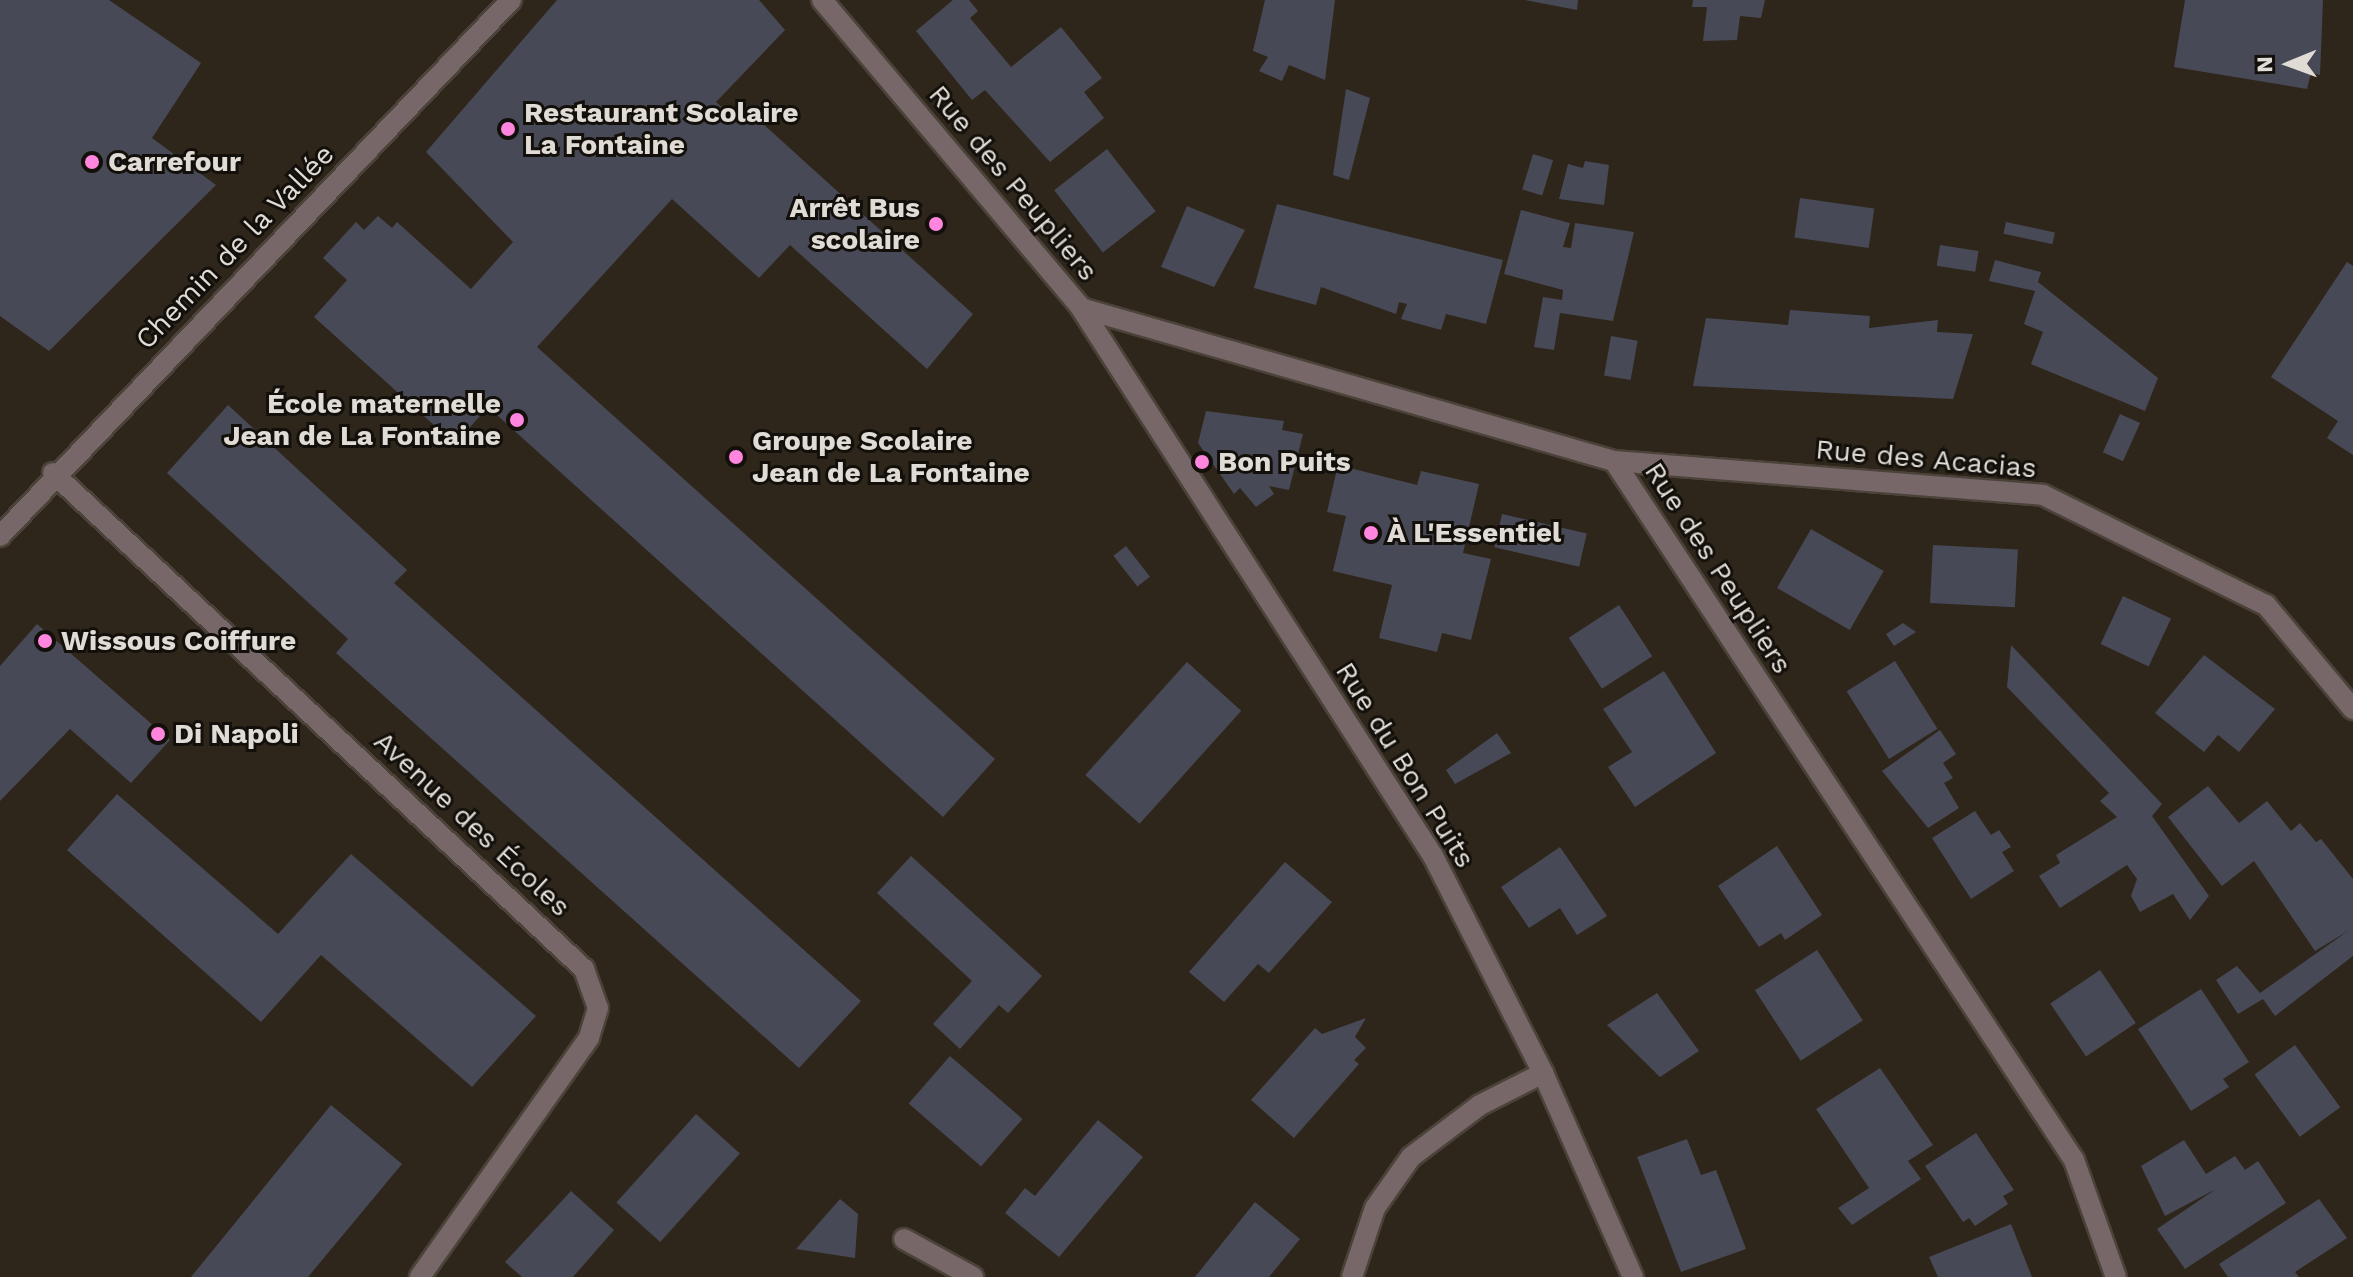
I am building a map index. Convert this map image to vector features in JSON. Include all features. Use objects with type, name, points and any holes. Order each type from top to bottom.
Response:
[{"type":"street","name":"Chemin de la Vallée","points":[[0,536],[53,473],[511,0]]},
{"type":"street","name":"Rue des Peupliers","points":[[822,0],[1081,308],[1614,461],[2074,1160],[2116,1277]]},
{"type":"street","name":"Rue du Bon Puits","points":[[1081,308],[1433,856],[1543,1073],[1633,1277]]},
{"type":"street","name":"Rue des Acacias","points":[[1614,461],[2043,495],[2266,605],[2353,709]]},
{"type":"street","name":"Avenue des Écoles","points":[[53,473],[584,969],[598,1008],[589,1038],[420,1277]]},
{"type":"street","points":[[1352,1277],[1375,1208],[1411,1157],[1480,1105],[1543,1073]]},
{"type":"street","points":[[904,1239],[973,1277]]},
{"type":"building","name":"Carrefour","points":[[0,0],[109,0],[201,63],[152,138],[216,185],[49,351],[0,316]]},
{"type":"building","points":[[557,0],[759,0],[785,30],[716,102],[742,125],[752,114],[973,314],[927,369],[790,245],[759,278],[672,199],[537,347],[995,759],[943,817],[488,407],[455,444],[314,317],[347,280],[323,258],[356,222],[364,230],[378,216],[392,228],[397,222],[471,289],[513,242],[426,152]]},
{"type":"building","points":[[953,0],[969,0],[978,11],[970,18],[1011,67],[1061,27],[1102,78],[1084,92],[1104,118],[1050,162],[985,90],[972,100],[916,31]]},
{"type":"building","points":[[1265,0],[1335,0],[1325,80],[1289,65],[1282,81],[1259,71],[1268,57],[1253,51]]},
{"type":"building","points":[[1525,0],[1578,0],[1577,10]]},
{"type":"building","points":[[1693,0],[1765,0],[1761,18],[1740,16],[1737,40],[1703,41],[1707,7],[1692,7]]},
{"type":"building","points":[[2185,0],[2323,0],[2320,75],[2311,73],[2307,89],[2174,67]]},
{"type":"building","points":[[1346,89],[1370,98],[1349,180],[1333,175]]},
{"type":"building","points":[[1107,149],[1156,211],[1103,253],[1054,190]]},
{"type":"building","points":[[1533,154],[1553,160],[1542,196],[1522,189]]},
{"type":"building","points":[[1585,161],[1609,165],[1604,205],[1559,199],[1568,164],[1583,168]]},
{"type":"building","points":[[1800,198],[1874,208],[1869,248],[1794,238]]},
{"type":"building","points":[[1277,204],[1503,260],[1486,324],[1446,314],[1441,330],[1401,319],[1407,304],[1399,302],[1396,314],[1321,287],[1316,305],[1254,288]]},
{"type":"building","points":[[1187,206],[1245,230],[1214,287],[1161,267]]},
{"type":"building","points":[[1521,210],[1570,223],[1563,247],[1571,248],[1575,223],[1634,232],[1613,321],[1560,313],[1554,350],[1534,347],[1543,297],[1562,300],[1563,290],[1504,274]]},
{"type":"building","points":[[2006,222],[2055,232],[2052,244],[2004,234]]},
{"type":"building","points":[[1940,245],[1979,251],[1975,272],[1937,266]]},
{"type":"building","points":[[1995,260],[2041,272],[2038,282],[2158,378],[2145,411],[2031,364],[2043,332],[2024,324],[2035,291],[1989,281]]},
{"type":"building","points":[[2347,262],[2353,266],[2353,455],[2327,438],[2338,421],[2271,377]]},
{"type":"building","points":[[1790,310],[1870,316],[1869,328],[1938,320],[1937,332],[1973,334],[1953,399],[1693,386],[1706,318],[1788,325]]},
{"type":"building","points":[[1611,336],[1638,341],[1631,380],[1604,375]]},
{"type":"building","points":[[228,405],[407,570],[394,583],[861,1001],[799,1068],[336,653],[348,639],[167,473]]},
{"type":"building","points":[[1206,411],[1284,421],[1282,430],[1303,434],[1289,490],[1269,486],[1274,494],[1256,507],[1240,488],[1234,494],[1198,443]]},
{"type":"building","points":[[2120,414],[2140,423],[2123,461],[2103,452]]},
{"type":"building","points":[[1338,465],[1417,485],[1421,471],[1479,484],[1463,553],[1491,559],[1471,640],[1442,633],[1437,652],[1379,638],[1392,585],[1333,571],[1346,516],[1327,512]]},
{"type":"building","points":[[1502,514],[1587,534],[1579,567],[1494,547]]},
{"type":"building","points":[[1811,529],[1884,571],[1850,630],[1777,588]]},
{"type":"building","points":[[1933,545],[2018,549],[2015,607],[1930,603]]},
{"type":"building","points":[[1126,546],[1150,577],[1137,587],[1113,556]]},
{"type":"building","points":[[2123,596],[2171,618],[2149,666],[2101,644]]},
{"type":"building","points":[[1619,605],[1652,656],[1602,689],[1569,638]]},
{"type":"building","points":[[1903,623],[1916,632],[1894,646],[1886,634]]},
{"type":"building","points":[[37,624],[170,740],[131,783],[70,729],[0,801],[0,666]]},
{"type":"building","points":[[2011,645],[2162,804],[2152,816],[2209,896],[2190,920],[2173,894],[2140,912],[2131,896],[2137,879],[2127,865],[2060,908],[2039,876],[2060,863],[2056,855],[2117,817],[2100,801],[2109,793],[2007,687]]},
{"type":"building","points":[[2204,655],[2275,709],[2239,752],[2218,735],[2204,752],[2155,713]]},
{"type":"building","points":[[1895,661],[1937,729],[1889,759],[1847,691]]},
{"type":"building","points":[[1187,662],[1241,711],[1140,824],[1085,775]]},
{"type":"building","points":[[1664,671],[1716,753],[1635,807],[1608,767],[1632,752],[1603,709]]},
{"type":"building","points":[[1940,730],[1956,754],[1943,763],[1953,778],[1944,783],[1959,808],[1928,828],[1882,771]]},
{"type":"building","points":[[1497,733],[1511,753],[1455,784],[1446,770]]},
{"type":"building","points":[[2208,786],[2239,823],[2267,801],[2291,831],[2300,823],[2316,842],[2321,839],[2353,879],[2353,956],[2275,1016],[2263,999],[2238,1014],[2216,980],[2237,966],[2260,993],[2348,931],[2315,951],[2254,861],[2222,886],[2168,817]]},
{"type":"building","points":[[117,794],[278,934],[351,854],[536,1016],[472,1087],[321,955],[261,1022],[67,850]]},
{"type":"building","points":[[1975,811],[1991,835],[1999,830],[2011,847],[2002,852],[2014,871],[1971,899],[1932,838]]},
{"type":"building","points":[[1777,846],[1822,915],[1785,940],[1781,933],[1759,947],[1718,886]]},
{"type":"building","points":[[1560,847],[1607,916],[1577,935],[1560,908],[1529,928],[1501,887]]},
{"type":"building","points":[[911,856],[1042,976],[1008,1013],[999,1005],[960,1049],[933,1024],[972,981],[877,893]]},
{"type":"building","points":[[1285,862],[1332,902],[1269,973],[1258,964],[1224,1002],[1189,972]]},
{"type":"building","points":[[1817,950],[1863,1020],[1801,1061],[1755,990]]},
{"type":"building","points":[[2100,970],[2136,1023],[2086,1057],[2050,1004]]},
{"type":"building","points":[[2201,989],[2249,1062],[2223,1079],[2229,1087],[2191,1111],[2138,1029]]},
{"type":"building","points":[[1657,993],[1699,1051],[1660,1077],[1607,1025]]},
{"type":"building","points":[[1366,1018],[1355,1037],[1366,1048],[1354,1060],[1359,1064],[1294,1138],[1251,1100],[1315,1028],[1322,1034]]},
{"type":"building","points":[[2295,1045],[2340,1107],[2300,1137],[2255,1074]]},
{"type":"building","points":[[950,1056],[1022,1119],[981,1167],[909,1104]]},
{"type":"building","points":[[1880,1068],[1933,1145],[1908,1161],[1921,1179],[1852,1225],[1838,1208],[1869,1188],[1816,1109]]},
{"type":"building","points":[[331,1105],[402,1164],[308,1277],[191,1277]]},
{"type":"building","points":[[696,1114],[740,1153],[660,1242],[616,1202]]},
{"type":"building","points":[[1098,1120],[1143,1157],[1059,1257],[1005,1213],[1025,1188],[1035,1196]]},
{"type":"building","points":[[1976,1133],[2014,1190],[2003,1196],[2008,1204],[1975,1226],[1969,1218],[1963,1222],[1925,1166]]},
{"type":"building","points":[[1687,1139],[1701,1175],[1716,1170],[1746,1249],[1681,1272],[1637,1157]]},
{"type":"building","points":[[2184,1140],[2206,1174],[2235,1156],[2245,1170],[2258,1161],[2286,1203],[2185,1269],[2157,1229],[2216,1189],[2165,1216],[2141,1166]]},
{"type":"building","points":[[571,1191],[614,1230],[573,1277],[522,1277],[505,1262]]},
{"type":"building","points":[[840,1199],[858,1214],[855,1258],[796,1249]]},
{"type":"building","points":[[2319,1199],[2347,1238],[2295,1272],[2299,1277],[2228,1277],[2219,1264]]},
{"type":"building","points":[[1255,1202],[1300,1239],[1269,1277],[1195,1277]]},
{"type":"building","points":[[2011,1224],[2032,1277],[1938,1277],[1929,1257]]},
{"type":"place","name":"Restaurant Scolaire La Fontaine","points":[[508,129]]},
{"type":"place","name":"Carrefour","points":[[92,162]]},
{"type":"place","name":"Arrêt Bus scolaire","points":[[936,224]]},
{"type":"place","name":"École maternelle Jean de La Fontaine","points":[[517,420]]},
{"type":"place","name":"Groupe Scolaire Jean de La Fontaine","points":[[736,457]]},
{"type":"place","name":"Bon Puits","points":[[1202,462]]},
{"type":"place","name":"À L'Essentiel","points":[[1371,533]]},
{"type":"place","name":"Wissous Coiffure","points":[[45,641]]},
{"type":"place","name":"Di Napoli","points":[[158,734]]}]
